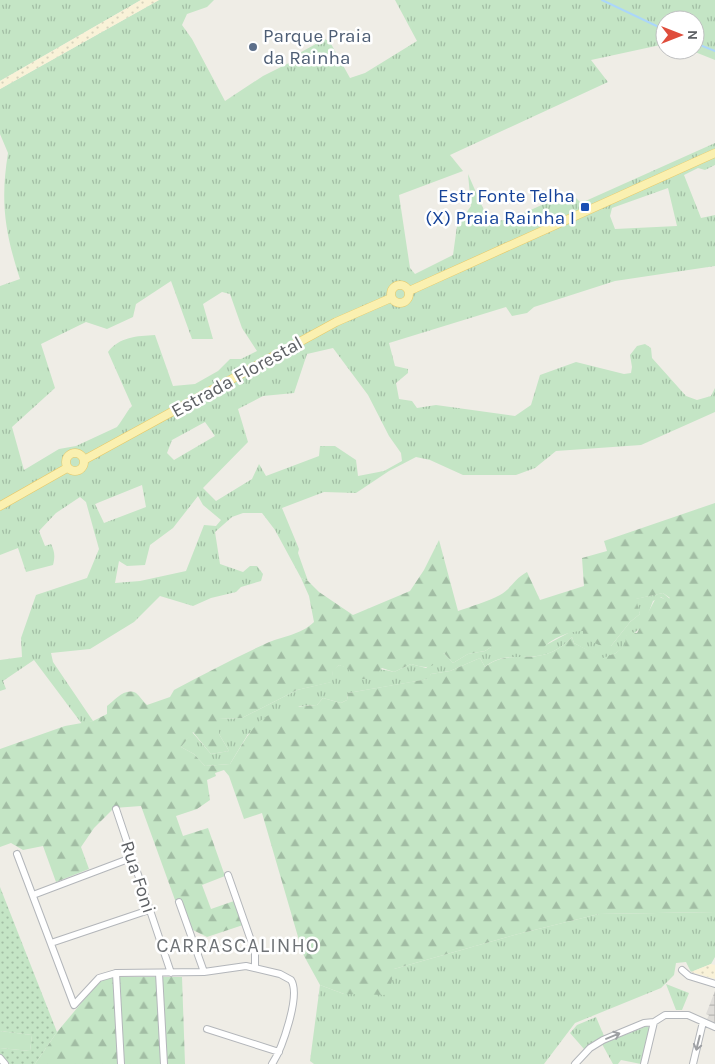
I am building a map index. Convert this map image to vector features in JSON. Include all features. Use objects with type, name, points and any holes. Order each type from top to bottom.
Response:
[{"type":"main road","points":[[409,290],[715,153]]},
{"type":"main road","points":[[398,285],[409,290],[406,302],[401,304],[395,303],[391,298],[393,288],[398,285]]},
{"type":"main road","name":"Estrada Florestal","points":[[84,460],[336,322],[391,298]]},
{"type":"main road","points":[[72,453],[81,456],[84,460],[84,464],[78,471],[72,472],[67,468],[65,460],[72,453]]},
{"type":"main road","points":[[0,506],[67,468]]},
{"type":"street","name":"Rua Foni","points":[[116,809],[171,973]]},
{"type":"street","points":[[17,854],[74,1005],[99,978],[116,973],[204,972],[236,967],[255,967],[286,976],[294,984],[293,1004],[279,1052],[272,1064]]},
{"type":"street","points":[[33,895],[132,858]]},
{"type":"street","points":[[228,875],[255,952],[255,967]]},
{"type":"street","points":[[179,902],[204,972]]},
{"type":"street","points":[[51,943],[149,910]]},
{"type":"street","points":[[682,970],[688,976],[715,984]]},
{"type":"street","points":[[116,973],[121,1064]]},
{"type":"street","points":[[159,973],[164,1064]]},
{"type":"street","points":[[575,1064],[590,1048],[603,1040],[644,1023],[654,1022],[665,1014],[679,1013],[715,1027]]},
{"type":"street","points":[[644,1064],[654,1022]]},
{"type":"street","points":[[693,1064],[703,1022]]},
{"type":"street","points":[[208,1029],[279,1052]]},
{"type":"street","points":[[0,1058],[5,1064]]},
{"type":"shaded area","points":[[715,991],[715,1023],[707,1019],[709,1015],[706,1014]]},
{"type":"green space","points":[[0,0],[141,0],[0,81]]},
{"type":"green space","points":[[159,0],[214,0],[207,7],[187,14],[182,25],[192,39],[225,101],[263,76],[293,61],[292,57],[325,39],[330,42],[350,78],[365,73],[417,41],[395,0],[715,0],[715,60],[705,56],[705,10],[655,10],[655,46],[591,60],[608,82],[450,155],[463,171],[399,195],[410,268],[415,274],[453,255],[457,226],[471,206],[468,174],[489,222],[511,219],[570,192],[581,203],[715,143],[715,165],[705,170],[698,168],[684,175],[701,218],[715,215],[715,266],[615,281],[534,307],[527,313],[512,316],[506,307],[389,343],[395,366],[408,369],[408,373],[396,383],[399,399],[412,401],[417,408],[436,405],[515,416],[531,405],[540,375],[576,362],[624,374],[631,373],[630,355],[637,346],[645,344],[651,348],[652,358],[686,396],[697,400],[711,396],[715,388],[715,412],[641,445],[556,451],[535,468],[516,475],[463,475],[430,460],[416,457],[389,471],[356,493],[324,492],[282,508],[299,549],[298,553],[308,581],[301,578],[275,530],[262,513],[243,513],[232,517],[215,532],[220,564],[243,572],[250,566],[257,566],[263,574],[261,581],[241,587],[236,592],[211,598],[193,606],[160,596],[134,622],[90,649],[51,653],[53,662],[93,721],[82,724],[34,660],[3,681],[6,689],[0,691],[0,660],[22,657],[21,638],[36,595],[87,578],[99,549],[86,502],[80,497],[56,513],[39,531],[45,546],[51,544],[54,554],[53,565],[26,572],[18,548],[0,555],[0,286],[20,279],[5,217],[4,187],[8,153],[0,134],[0,89]],"holes":[[[668,188],[677,226],[615,229],[610,216],[612,208]],[[171,281],[192,339],[213,339],[203,304],[222,292],[230,294],[242,328],[257,351],[241,359],[230,359],[218,371],[195,384],[173,386],[155,335],[135,337],[117,343],[108,352],[132,406],[117,427],[76,446],[59,449],[24,470],[12,427],[55,388],[41,344],[86,322],[107,329],[133,317],[136,304]],[[333,348],[368,395],[389,436],[401,453],[402,461],[384,471],[358,476],[356,460],[335,446],[320,446],[319,456],[266,476],[259,464],[252,479],[216,501],[203,488],[248,442],[238,409],[263,396],[294,393],[307,354]],[[205,422],[215,436],[174,460],[167,453],[172,440]],[[142,485],[146,507],[104,523],[95,504]],[[198,496],[203,505],[221,520],[216,526],[204,525],[186,571],[140,581],[115,583],[119,561],[127,566],[145,565],[150,545],[173,528]]]},
{"type":"green space","points":[[715,503],[715,912],[599,914],[518,934],[394,969],[389,995],[344,994],[320,985],[303,954],[262,813],[244,819],[229,776],[224,770],[215,773],[216,776],[207,780],[210,800],[197,809],[176,816],[183,836],[208,828],[225,876],[202,885],[211,909],[234,901],[243,925],[207,937],[191,929],[182,900],[175,900],[141,806],[114,808],[94,828],[81,847],[89,869],[56,882],[43,846],[23,850],[11,843],[0,847],[0,749],[65,726],[93,721],[107,714],[107,706],[124,693],[136,693],[147,705],[170,697],[174,690],[230,660],[271,641],[303,630],[314,622],[309,596],[301,578],[308,581],[319,592],[353,615],[410,591],[424,570],[439,540],[458,611],[500,595],[527,572],[540,600],[584,586],[582,558],[607,551],[604,541]],"holes":[[[663,593],[670,598],[667,600],[657,596],[637,633],[630,632],[626,636],[625,645],[616,653],[603,658],[574,643],[572,637],[560,647],[537,656],[505,658],[485,667],[480,658],[450,671],[431,674],[428,679],[348,693],[347,700],[341,703],[323,698],[317,705],[284,709],[272,713],[255,726],[230,764],[205,766],[194,754],[181,747],[193,732],[211,754],[229,751],[219,734],[219,719],[242,718],[297,690],[332,682],[333,671],[339,665],[349,669],[355,680],[372,678],[382,668],[394,672],[411,664],[422,667],[433,665],[444,653],[453,663],[468,654],[485,651],[491,647],[500,651],[542,649],[556,638],[578,631],[583,631],[583,638],[599,645],[611,646],[630,622],[640,614],[636,599]]]},
{"type":"green space","points":[[663,593],[670,599],[667,601],[661,597],[653,601],[647,618],[641,627],[626,636],[626,645],[616,653],[603,659],[574,643],[572,637],[560,647],[537,656],[505,658],[485,667],[480,658],[450,671],[431,674],[429,679],[348,693],[347,700],[341,703],[323,698],[317,705],[300,706],[248,734],[230,764],[205,766],[194,754],[181,747],[192,732],[211,754],[229,751],[219,734],[219,719],[242,718],[297,690],[331,682],[333,670],[339,665],[394,672],[411,664],[426,668],[444,653],[453,663],[468,654],[485,651],[491,647],[546,645],[572,631],[584,631],[611,646],[630,622],[640,614],[635,599]]},
{"type":"green space","points":[[0,887],[57,1032],[35,1064],[9,1064],[0,1054],[0,1048],[30,1051],[32,1035],[0,1031]]},
{"type":"green space","points":[[715,912],[715,957],[711,964],[691,972],[686,962],[676,963],[674,975],[661,988],[575,1023],[544,1064],[314,1064],[310,1061],[320,985],[344,994],[394,969],[518,934],[599,914]]},
{"type":"green space","points":[[106,977],[182,977],[185,1064],[35,1064],[57,1032],[99,982]]},
{"type":"green space","points":[[666,984],[689,993],[682,1010],[676,1010]]},
{"type":"green space","points":[[596,1017],[604,1036],[584,1049],[570,1033],[577,1025]]},
{"type":"green space","points":[[647,1026],[650,1028],[641,1064],[621,1060],[618,1064],[613,1064],[602,1044]]},
{"type":"green space","points":[[0,1031],[32,1035],[30,1051],[0,1048]]},
{"type":"sand","points":[[141,0],[159,0],[0,89],[0,81]]},
{"type":"sand","points":[[711,964],[715,965],[715,979],[691,972]]},
{"type":"waterway","points":[[602,0],[655,25]]},
{"type":"waterway","points":[[705,47],[715,51]]},
{"type":"place","name":"Parque Praia da Rainha","points":[[253,47]]},
{"type":"place","name":"Estr Fonte Telha (X) Praia Rainha I","points":[[585,207]]},
{"type":"district","name":"CARRASCALINHO","points":[[238,945]]}]
